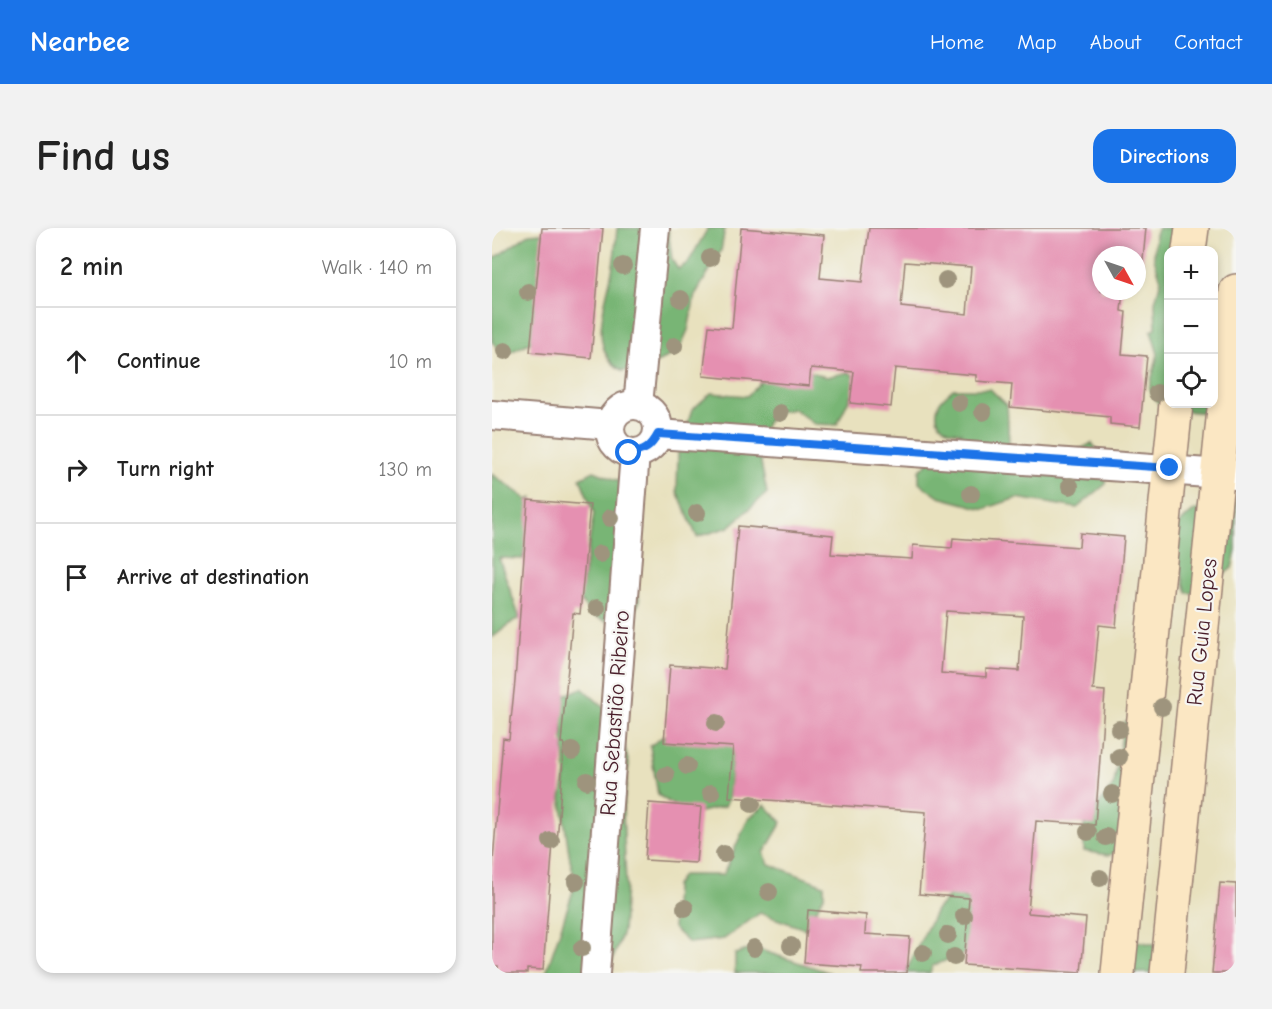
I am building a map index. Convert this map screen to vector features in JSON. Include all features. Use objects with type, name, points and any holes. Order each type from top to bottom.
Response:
[{"type":"main road","points":[[1190,246],[1191,228]]},
{"type":"main road","name":"Rua Guia Lopes","points":[[1167,973],[1227,474],[1236,291]]},
{"type":"main road","points":[[1118,973],[1176,408]]},
{"type":"street","points":[[638,405],[655,228]]},
{"type":"street","points":[[638,405],[657,421],[658,434],[652,445],[635,453],[618,448],[611,437],[610,425],[615,414],[626,406],[638,405]]},
{"type":"street","points":[[492,415],[610,425]]},
{"type":"street","points":[[658,434],[1170,468],[1227,474]]},
{"type":"street","name":"Rua Sebastião Ribeiro","points":[[595,973],[635,453]]},
{"type":"green space","points":[[617,228],[668,228],[672,260],[678,269],[688,263],[708,228],[725,228],[721,251],[695,295],[688,330],[679,350],[659,362],[623,371],[611,362],[604,350],[601,337]]},
{"type":"green space","points":[[1159,228],[1205,228],[1206,246],[1164,246],[1164,408],[1211,408],[1208,413],[1162,409],[1149,389],[1158,354],[1151,331],[1156,329],[1155,302],[1161,280],[1154,258],[1155,234]]},
{"type":"green space","points":[[541,233],[557,254],[551,332],[505,355],[492,342],[492,260],[529,234]]},
{"type":"green space","points":[[780,361],[826,377],[849,372],[858,380],[837,425],[814,424],[794,409],[772,413],[757,443],[767,493],[729,527],[697,537],[677,491],[678,453],[692,410],[711,393],[747,396]]},
{"type":"green space","points":[[953,389],[990,389],[1007,405],[1010,460],[1044,468],[1092,443],[1106,462],[1106,484],[1077,508],[1017,498],[984,509],[939,497],[919,483],[919,471],[961,432],[945,428],[938,421],[937,416],[940,402]]},
{"type":"green space","points":[[594,471],[629,485],[632,565],[640,601],[629,622],[615,623],[601,619],[589,611],[580,599],[594,513],[580,478]]},
{"type":"green space","points":[[492,474],[528,500],[532,498],[532,510],[523,559],[499,558],[520,619],[515,620],[492,638]]},
{"type":"green space","points":[[1236,498],[1236,551],[1232,568],[1200,593],[1187,593],[1174,547],[1177,525],[1195,510],[1218,510]]},
{"type":"green space","points":[[582,688],[617,719],[629,764],[623,811],[626,885],[623,931],[608,973],[546,973],[576,882],[570,860],[561,798],[566,774],[560,697]]},
{"type":"green space","points":[[737,710],[729,797],[725,806],[689,815],[658,795],[650,746],[677,726]]},
{"type":"green space","points":[[1141,719],[1127,851],[1108,855],[1084,851],[1084,825],[1114,784],[1124,722]]},
{"type":"green space","points":[[765,805],[782,822],[764,853],[769,864],[824,885],[824,896],[805,929],[760,913],[724,939],[689,943],[673,928],[675,886],[682,875],[723,875],[748,819]]},
{"type":"green space","points":[[953,891],[973,904],[970,951],[932,966],[930,973],[905,973],[936,910]]},
{"type":"green space","points":[[1137,941],[1162,946],[1168,973],[1127,973]]},
{"type":"green space","points":[[754,948],[831,973],[735,973],[735,954]]},
{"type":"building","points":[[542,228],[603,228],[591,358],[530,352]]},
{"type":"building","points":[[741,228],[824,235],[820,278],[862,282],[869,228],[1146,228],[1144,246],[1092,246],[1092,300],[1122,300],[1121,311],[1126,312],[1122,354],[1147,356],[1140,427],[1110,424],[1110,417],[1010,407],[1012,384],[976,381],[976,375],[895,368],[891,407],[850,403],[854,372],[811,368],[809,386],[703,376],[709,326],[732,328]],"holes":[[[905,262],[971,267],[967,314],[901,307]]]},
{"type":"building","points":[[528,500],[590,505],[580,614],[573,613],[561,743],[564,743],[557,844],[553,843],[543,970],[527,969],[527,973],[498,973],[498,966],[492,966],[492,873],[503,738],[509,739],[515,681]]},
{"type":"building","points":[[738,526],[833,535],[831,554],[912,559],[913,545],[952,548],[953,538],[1079,547],[1080,533],[1124,537],[1116,627],[1099,625],[1093,690],[1105,691],[1095,825],[1036,821],[1028,913],[1086,918],[1081,973],[964,965],[969,898],[919,894],[926,812],[729,797],[733,747],[664,742],[670,665],[725,669]],"holes":[[[946,611],[1023,616],[1019,671],[986,669],[986,677],[941,673]]]},
{"type":"building","points":[[649,803],[701,807],[696,863],[645,860]]},
{"type":"building","points":[[1220,883],[1236,884],[1236,973],[1212,973]]},
{"type":"building","points":[[808,910],[866,915],[865,934],[910,937],[907,973],[861,973],[862,967],[804,963]]},
{"type":"route","points":[[629,453],[642,452],[652,445],[658,434],[1170,468]]}]
